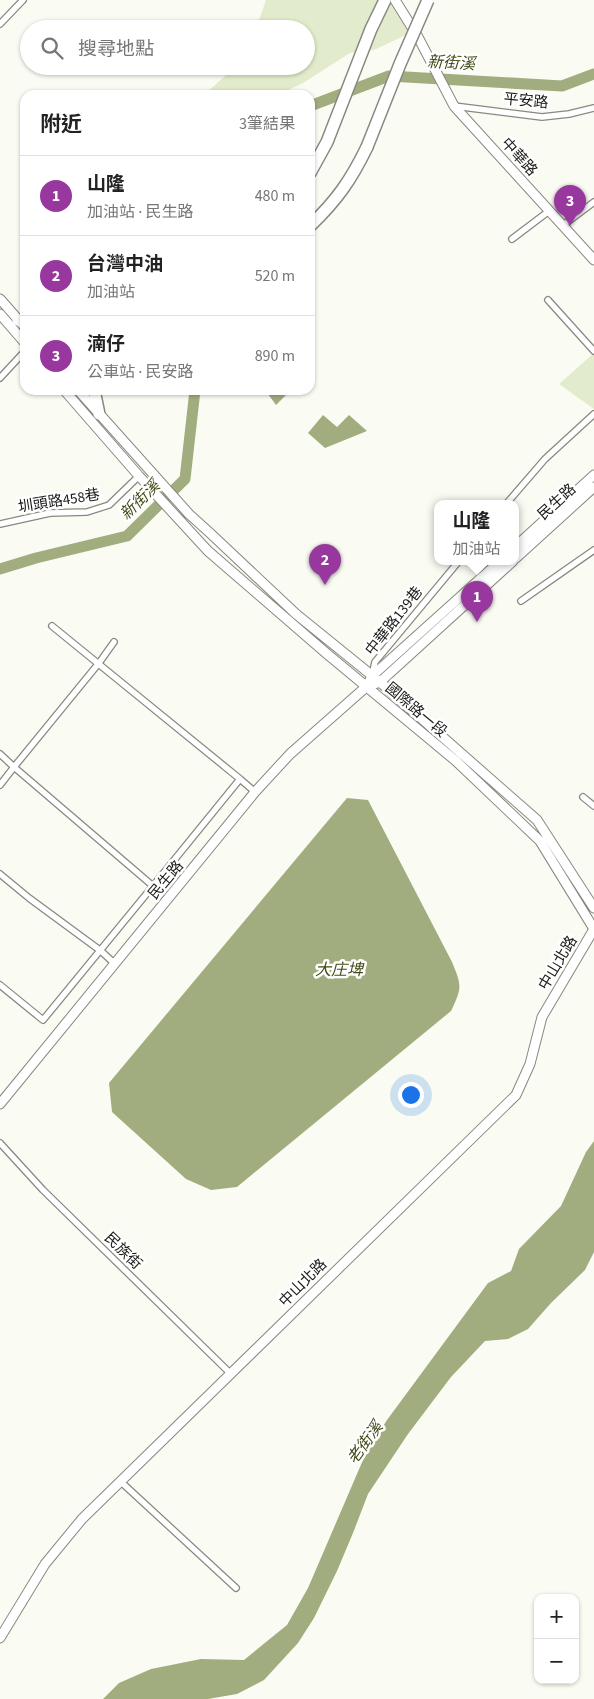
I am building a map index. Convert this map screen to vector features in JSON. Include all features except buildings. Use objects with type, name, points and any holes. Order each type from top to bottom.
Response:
[{"type":"highway","points":[[315,164],[328,142],[371,29],[385,0]]},
{"type":"highway","points":[[315,221],[337,198],[357,168],[368,147],[400,64],[428,0]]},
{"type":"highway","points":[[95,395],[99,414]]},
{"type":"main road","name":"中華路","points":[[395,0],[415,31],[454,106],[594,260]]},
{"type":"main road","points":[[0,299],[20,321]]},
{"type":"main road","points":[[0,314],[20,337]]},
{"type":"main road","points":[[68,395],[139,476]]},
{"type":"main road","points":[[82,395],[99,414]]},
{"type":"main road","name":"國際路一段","points":[[99,414],[206,529],[296,614],[380,682],[537,820],[594,908]]},
{"type":"main road","name":"國際路一段","points":[[139,476],[208,551],[366,687],[456,761],[540,841],[594,929]]},
{"type":"main road","name":"民生路","points":[[519,543],[594,476]]},
{"type":"main road","name":"民生路","points":[[519,555],[594,487]]},
{"type":"main road","name":"民生路","points":[[0,1104],[255,792],[290,754],[366,687],[372,676],[496,565]]},
{"type":"main road","name":"民生路","points":[[366,687],[380,682],[509,565]]},
{"type":"main road","name":"中山北路","points":[[0,1638],[45,1564],[82,1519],[516,1094],[530,1064],[542,1017],[594,929]]},
{"type":"street","points":[[0,24],[23,0]]},
{"type":"street","name":"平安路","points":[[454,106],[542,117],[569,114],[594,108]]},
{"type":"street","points":[[562,226],[594,202]]},
{"type":"street","points":[[512,239],[549,210]]},
{"type":"street","points":[[548,300],[594,351]]},
{"type":"street","points":[[0,378],[20,356]]},
{"type":"street","points":[[510,500],[545,458],[594,414]]},
{"type":"street","name":"圳頭路458巷","points":[[0,524],[50,513],[86,512],[109,505],[139,476]]},
{"type":"street","points":[[521,601],[594,550]]},
{"type":"street","name":"中華路139巷","points":[[372,676],[375,662],[456,565]]},
{"type":"street","points":[[52,626],[255,792]]},
{"type":"street","points":[[0,785],[114,642]]},
{"type":"street","points":[[0,754],[153,886]]},
{"type":"street","points":[[0,985],[43,1020],[240,779]]},
{"type":"street","points":[[583,796],[594,806]]},
{"type":"street","points":[[0,874],[29,898],[101,951],[115,964]]},
{"type":"street","name":"民族街","points":[[0,1143],[43,1190],[231,1374]]},
{"type":"street","points":[[120,1481],[236,1588]]},
{"type":"shaded area","points":[[266,0],[391,0],[410,33],[374,50],[350,53],[303,83],[288,90],[210,90],[226,75],[315,75],[315,20],[259,20]]},
{"type":"shaded area","points":[[594,353],[594,409],[559,384]]},
{"type":"water","points":[[269,395],[286,395],[276,405]]},
{"type":"water","points":[[323,415],[337,427],[349,415],[367,431],[325,448],[308,433]]},
{"type":"water","name":"大庄埤","points":[[347,798],[368,800],[452,962],[458,977],[459,992],[451,1011],[237,1187],[211,1190],[186,1179],[112,1112],[109,1083]]},
{"type":"water","points":[[594,1141],[594,1252],[585,1270],[551,1303],[528,1329],[508,1339],[485,1341],[451,1377],[408,1434],[368,1494],[337,1571],[314,1618],[298,1643],[264,1680],[237,1694],[208,1699],[103,1699],[119,1683],[151,1669],[201,1659],[244,1660],[287,1625],[308,1588],[366,1453],[387,1420],[488,1283],[511,1271],[519,1249],[561,1206],[586,1152]]},
{"type":"waterway","name":"新街溪","points":[[315,104],[389,76],[562,86],[594,74]]},
{"type":"waterway","name":"新街溪","points":[[0,569],[36,558],[127,536],[185,479],[194,395]]},
{"type":"place","name":"湳仔","points":[[570,226]]},
{"type":"place","name":"台灣中油","points":[[325,585]]},
{"type":"place","name":"山隆","points":[[477,622]]},
{"type":"water label","name":"老街溪","points":[[365,1443]]}]
